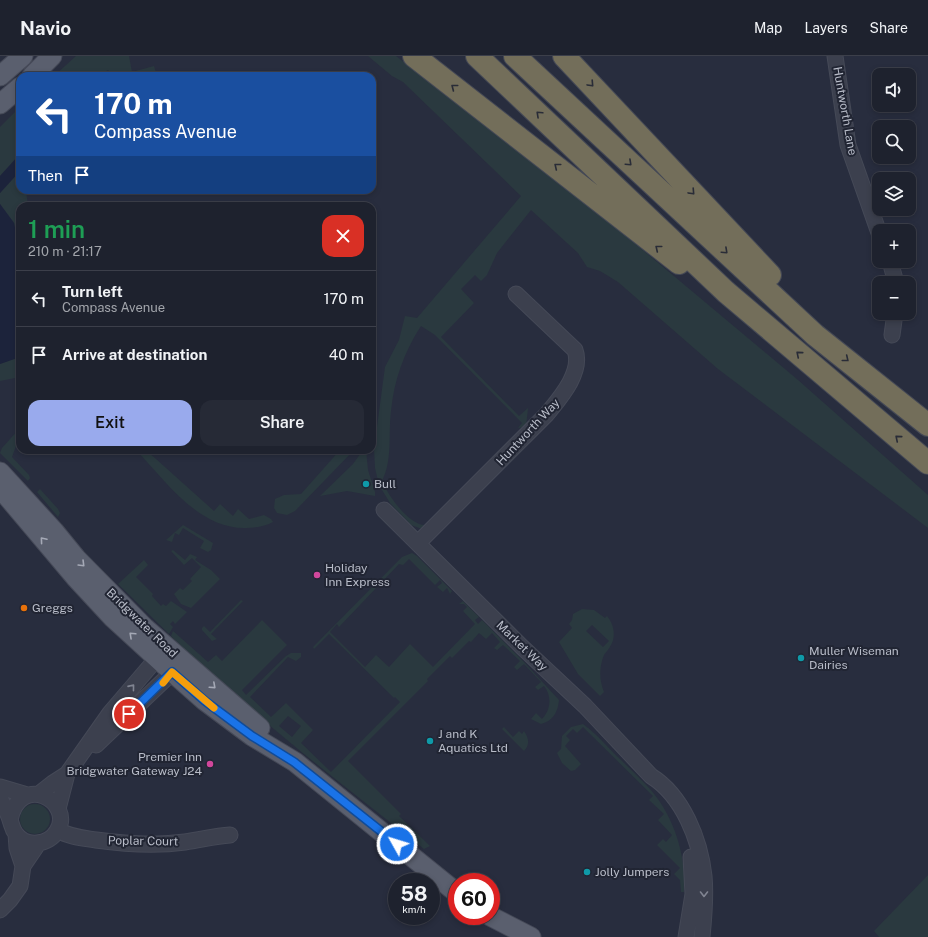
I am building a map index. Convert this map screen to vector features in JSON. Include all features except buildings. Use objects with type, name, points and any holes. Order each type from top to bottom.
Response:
[{"type":"highway","points":[[414,56],[674,260],[726,292]]},
{"type":"highway","points":[[477,56],[726,292],[928,463]]},
{"type":"highway","points":[[515,56],[815,335],[928,425]]},
{"type":"highway","points":[[564,56],[785,291],[815,335]]},
{"type":"main road","points":[[0,76],[22,56]]},
{"type":"main road","points":[[36,72],[52,56]]},
{"type":"main road","points":[[0,104],[16,90]]},
{"type":"main road","name":"Bridgwater Road","points":[[0,472],[161,653]]},
{"type":"main road","name":"Bridgwater Road","points":[[0,488],[75,577],[113,618],[161,653],[177,667],[205,701],[246,731],[294,762],[448,886]]},
{"type":"main road","points":[[500,922],[523,935]]},
{"type":"street","name":"Huntworth Lane","points":[[835,56],[848,145],[876,224]]},
{"type":"street","name":"Huntworth Way","points":[[418,543],[547,414],[560,398],[577,366],[575,350],[516,294]]},
{"type":"street","points":[[892,335],[894,320]]},
{"type":"street","name":"Market Way","points":[[384,510],[522,647],[585,706],[652,776],[661,782],[682,809],[694,834],[704,875],[705,891],[702,937]]},
{"type":"street","points":[[58,809],[71,769],[110,713],[161,653]]},
{"type":"street","points":[[10,820],[13,808],[20,799],[33,795],[71,769],[177,667]]},
{"type":"street","name":"Market Way","points":[[661,782],[680,819],[691,856],[693,894],[686,937]]},
{"type":"street","points":[[0,787],[51,800],[58,809],[60,816],[58,830],[53,837],[38,844],[24,866],[20,886],[10,900],[0,910]]},
{"type":"street","points":[[0,798],[16,834],[17,848],[24,866]]},
{"type":"street","name":"Poplar Court","points":[[58,830],[65,834],[82,838],[132,844],[184,842],[212,837],[230,836]]},
{"type":"street","points":[[16,834],[22,840],[38,844]]},
{"type":"shaded area","points":[[76,56],[129,56],[132,72],[110,72],[108,70],[105,72],[58,72]]},
{"type":"shaded area","points":[[368,56],[396,56],[570,189],[798,380],[928,495],[928,528],[718,369],[618,282],[600,271],[587,267],[578,253],[531,210],[497,253],[487,275],[481,281],[475,275],[461,289],[474,303],[441,337],[519,416],[528,408],[526,427],[518,428],[522,423],[435,335],[421,326],[405,356],[397,377],[392,400],[388,464],[382,481],[389,494],[406,515],[419,524],[426,525],[422,529],[411,525],[390,503],[379,485],[375,468],[376,434],[385,367],[399,340],[405,316],[417,318],[521,196],[403,82],[392,76]]},
{"type":"shaded area","points":[[154,66],[156,72],[132,72]]},
{"type":"shaded area","points":[[16,111],[16,158],[0,176],[0,127]]},
{"type":"shaded area","points":[[16,175],[16,194],[26,194],[28,202],[16,202],[16,233],[14,223],[0,204],[0,193]]},
{"type":"shaded area","points":[[16,358],[16,378],[0,381],[0,364]]},
{"type":"shaded area","points":[[16,432],[16,446],[12,457],[29,475],[30,478],[28,481],[0,453],[2,448]]},
{"type":"shaded area","points":[[140,454],[150,454],[214,511],[220,504],[233,516],[238,509],[249,519],[264,515],[273,522],[267,525],[246,528],[229,526],[213,521],[198,512],[171,489]]},
{"type":"shaded area","points":[[336,454],[350,454],[295,511],[287,515],[277,513],[274,508],[275,499],[284,495],[301,494]]},
{"type":"shaded area","points":[[360,454],[366,454],[368,470],[375,496],[347,491],[320,496],[353,464]]},
{"type":"shaded area","points":[[40,489],[58,509],[60,513],[58,517],[37,492]]},
{"type":"shaded area","points":[[183,525],[213,543],[211,550],[208,552],[200,548],[204,541],[183,528],[179,535],[175,533],[172,542],[166,540]]},
{"type":"shaded area","points":[[173,550],[185,560],[190,554],[197,557],[195,560],[211,570],[220,579],[191,608],[181,604],[174,594],[180,588],[183,590],[192,581],[190,579],[201,567],[192,558],[184,565],[171,551]]},
{"type":"shaded area","points":[[412,553],[417,556],[452,591],[450,594],[447,588],[443,592],[437,587],[442,583],[440,580],[435,585],[409,559],[403,565],[399,564],[339,627],[337,624],[330,632],[365,667],[376,655],[389,667],[410,644],[433,667],[475,624],[463,611],[467,607],[464,604],[459,604],[463,601],[479,617],[475,620],[478,624],[482,620],[559,700],[556,712],[549,721],[541,724],[531,719],[536,713],[542,719],[545,715],[549,707],[547,690],[544,686],[538,690],[535,687],[541,682],[524,664],[517,670],[514,667],[520,661],[503,645],[497,650],[494,648],[500,642],[492,633],[486,639],[479,633],[452,658],[450,656],[427,679],[428,681],[348,761],[401,814],[399,816],[430,846],[424,849],[326,772],[262,719],[201,665],[171,636],[173,631],[208,662],[216,655],[222,661],[262,620],[287,645],[242,690],[246,695],[286,656],[291,653],[301,653],[301,657],[296,661],[288,657],[250,697],[271,717],[286,703],[313,730],[301,743],[331,772],[400,702],[395,697],[394,698],[329,634],[314,649],[313,647],[402,557]],"holes":[[[288,716],[301,726],[292,737],[279,726]]]},
{"type":"shaded area","points":[[144,560],[148,565],[136,577],[153,594],[152,596],[161,606],[163,604],[166,606],[171,601],[187,612],[175,624],[173,621],[170,624],[173,627],[169,634],[118,584]]},
{"type":"shaded area","points":[[241,600],[243,601],[211,634],[217,639],[212,641],[202,630],[202,628],[204,626],[210,632]]},
{"type":"shaded area","points":[[582,609],[594,610],[605,618],[607,616],[613,626],[613,641],[604,655],[600,669],[600,678],[604,692],[600,696],[578,674],[559,642],[572,628],[569,624],[572,620],[573,614]],"holes":[[[592,625],[609,641],[603,647],[586,631]]]},
{"type":"shaded area","points":[[583,724],[646,784],[658,798],[677,836],[681,850],[684,892],[681,892],[680,880],[674,874],[680,868],[657,845],[663,839],[666,842],[672,835],[658,820],[664,814],[649,800],[653,796],[583,727],[577,733],[573,729],[566,736],[570,740],[565,746],[581,764],[575,770],[571,771],[562,763],[557,753],[561,749],[562,736],[571,727]]},
{"type":"shaded area","points":[[504,727],[513,737],[519,731],[522,734],[524,731],[528,741],[524,751],[502,729]]},
{"type":"shaded area","points":[[35,804],[46,808],[50,819],[46,830],[35,834],[24,830],[20,819],[24,808]]},
{"type":"shaded area","points":[[928,875],[928,937],[879,937],[874,931]]},
{"type":"water","points":[[16,158],[16,175],[0,193],[0,176]]},
{"type":"water","points":[[0,204],[14,223],[16,233],[16,358],[0,364]]},
{"type":"slow traffic","points":[[163,683],[172,672],[214,708]]},
{"type":"place","name":"Bull","points":[[366,484]]},
{"type":"place","name":"Holiday Inn Express","points":[[317,575]]},
{"type":"place","name":"Greggs","points":[[24,608]]},
{"type":"place","name":"Muller Wiseman Dairies","points":[[801,658]]},
{"type":"place","name":"J and K Aquatics Ltd","points":[[430,741]]},
{"type":"place","name":"Premier Inn Bridgwater Gateway J24","points":[[210,764]]},
{"type":"place","name":"Jolly Jumpers","points":[[587,872]]},
{"type":"route","points":[[129,714],[172,672],[205,701],[252,736],[294,762],[397,844]]}]
